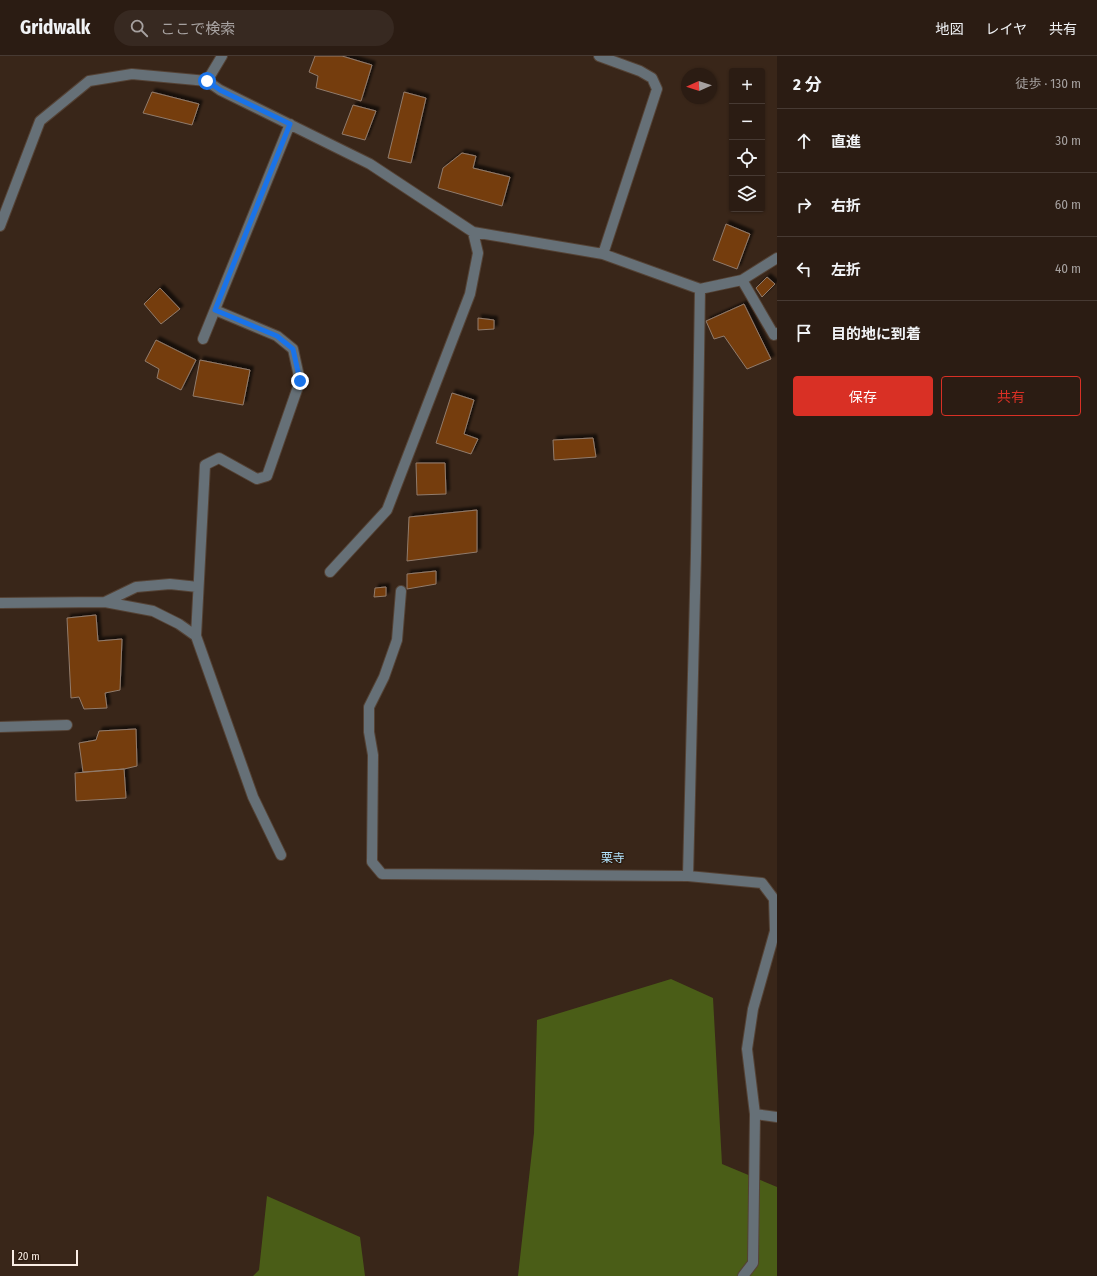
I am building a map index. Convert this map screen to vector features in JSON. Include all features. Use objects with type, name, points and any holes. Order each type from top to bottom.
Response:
[{"type":"street","points":[[207,81],[222,56]]},
{"type":"street","points":[[599,56],[640,71],[652,78],[657,89],[603,254]]},
{"type":"street","points":[[0,226],[40,121],[90,81],[132,74],[207,81],[220,90],[370,164],[473,232],[603,254],[700,290],[742,280],[777,258]]},
{"type":"street","points":[[203,339],[290,124]]},
{"type":"street","points":[[330,572],[388,510],[470,294],[478,253],[473,232]]},
{"type":"street","points":[[742,280],[776,337]]},
{"type":"street","points":[[688,876],[696,553],[700,290]]},
{"type":"street","points":[[215,310],[277,336],[283,340],[293,349],[300,381],[267,476],[257,479],[219,458],[205,465],[196,636],[253,796],[281,854]]},
{"type":"street","points":[[105,602],[136,587],[170,584],[198,587]]},
{"type":"street","points":[[401,591],[397,640],[384,677],[370,707],[369,732],[373,755],[372,862],[382,874],[688,876],[762,883],[774,899],[775,931],[753,1010],[746,1049],[755,1114],[752,1262],[743,1276]]},
{"type":"street","points":[[0,603],[105,602],[153,611],[179,624],[196,636]]},
{"type":"street","points":[[0,727],[66,725]]},
{"type":"street","points":[[755,1114],[777,1117]]},
{"type":"green space","points":[[671,979],[713,998],[722,1164],[777,1187],[777,1276],[518,1276],[534,1133],[537,1020]]},
{"type":"green space","points":[[267,1196],[360,1237],[365,1276],[253,1276],[259,1270]]},
{"type":"building","points":[[315,56],[342,56],[372,65],[361,101],[316,88],[318,76],[309,72]]},
{"type":"building","points":[[152,92],[199,104],[192,125],[143,113]]},
{"type":"building","points":[[404,92],[426,98],[411,163],[388,158]]},
{"type":"building","points":[[353,105],[376,111],[365,140],[342,134]]},
{"type":"building","points":[[462,153],[476,156],[473,168],[510,177],[502,206],[438,188],[443,168]]},
{"type":"building","points":[[726,224],[750,234],[737,269],[713,260]]},
{"type":"building","points":[[767,277],[775,284],[762,297],[756,288]]},
{"type":"building","points":[[160,288],[180,309],[161,324],[144,304]]},
{"type":"building","points":[[744,304],[771,359],[747,369],[724,336],[714,339],[706,321]]},
{"type":"building","points":[[478,318],[494,320],[494,329],[478,330]]},
{"type":"building","points":[[156,340],[196,360],[181,390],[157,378],[159,369],[145,361]]},
{"type":"building","points":[[200,360],[250,370],[243,405],[193,396]]},
{"type":"building","points":[[452,393],[474,400],[464,434],[478,439],[471,454],[436,443]]},
{"type":"building","points":[[593,438],[596,457],[554,460],[553,440]]},
{"type":"building","points":[[416,463],[445,463],[446,494],[417,495]]},
{"type":"building","points":[[477,510],[477,552],[407,561],[409,517]]},
{"type":"building","points":[[436,571],[436,584],[407,589],[407,574]]},
{"type":"building","points":[[386,587],[386,596],[374,597],[375,588]]},
{"type":"building","points":[[96,615],[98,641],[122,639],[120,690],[105,693],[107,708],[84,709],[79,697],[71,698],[67,618]]},
{"type":"building","points":[[136,729],[137,766],[124,769],[83,772],[79,743],[96,740],[99,731]]},
{"type":"building","points":[[124,769],[126,798],[76,801],[75,773]]},
{"type":"district","name":"栗寺","points":[[613,858]]},
{"type":"route","points":[[207,81],[220,90],[290,124],[215,310],[277,336],[293,349],[300,381]]}]
